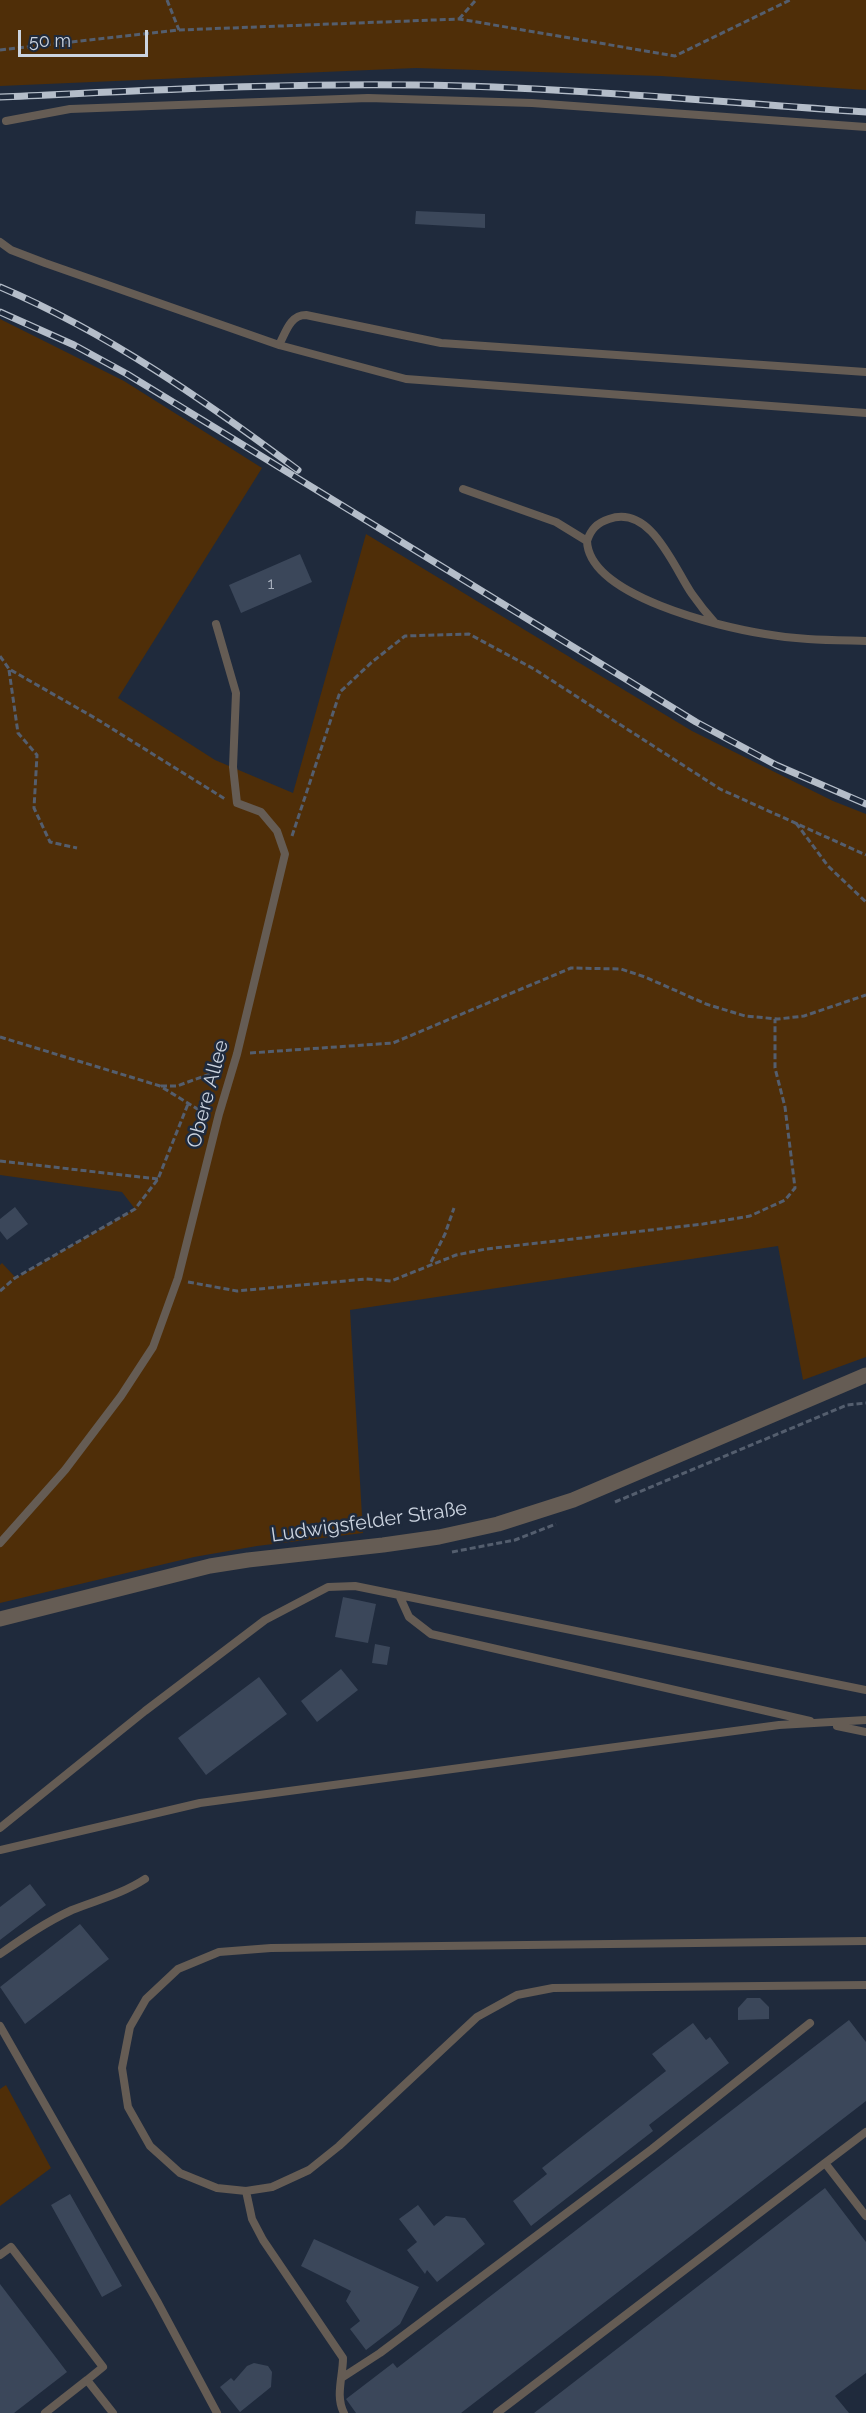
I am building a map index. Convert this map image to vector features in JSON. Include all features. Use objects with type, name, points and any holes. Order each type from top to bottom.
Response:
[{"type":"street","name":"Ludwigsfelder Straße","points":[[0,1619],[210,1566],[439,1537],[528,1515],[573,1500],[866,1375]]},
{"type":"lane","points":[[6,121],[70,109],[368,98],[532,103],[866,127]]},
{"type":"lane","points":[[0,242],[11,250],[45,263],[279,345],[406,379],[866,413]]},
{"type":"lane","points":[[279,345],[292,320],[298,315],[306,315],[441,343],[866,372]]},
{"type":"lane","points":[[464,489],[556,522],[587,541]]},
{"type":"lane","points":[[715,624],[692,594],[675,562],[655,535],[636,519],[617,516],[602,522],[591,530],[587,541],[588,552],[596,564],[619,585],[669,609],[715,624],[766,635],[810,640],[866,641]]},
{"type":"lane","points":[[216,624],[236,693],[233,767],[237,803],[261,812],[277,831],[285,854]]},
{"type":"lane","name":"Obere Allee","points":[[0,1544],[64,1470],[121,1396],[153,1347],[178,1278],[219,1114],[237,1054],[285,854]]},
{"type":"lane","points":[[0,1828],[145,1711],[265,1620],[328,1587],[355,1586],[866,1690]]},
{"type":"lane","points":[[399,1595],[410,1617],[431,1634],[822,1724],[866,1732]]},
{"type":"lane","points":[[0,1850],[200,1803],[779,1725],[866,1720]]},
{"type":"lane","points":[[0,1954],[44,1925],[73,1910],[128,1890],[145,1879]]},
{"type":"lane","points":[[866,1941],[271,1948],[219,1952],[178,1969],[146,1999],[130,2027],[122,2068],[128,2107],[150,2146],[180,2173],[217,2188],[246,2191],[272,2187],[309,2170],[339,2146],[477,2017],[516,1995],[553,1988],[866,1985]]},
{"type":"lane","points":[[343,2378],[380,2353],[642,2156],[810,2023]]},
{"type":"lane","points":[[0,2026],[157,2301],[218,2413]]},
{"type":"lane","points":[[497,2413],[866,2132]]},
{"type":"lane","points":[[825,2163],[866,2216]]},
{"type":"lane","points":[[246,2191],[252,2219],[263,2240],[344,2358],[343,2378],[338,2395],[344,2413]]},
{"type":"lane","points":[[0,2255],[11,2247],[103,2367],[45,2413]]},
{"type":"lane","points":[[87,2380],[113,2413]]},
{"type":"path","points":[[167,0],[179,30]]},
{"type":"path","points":[[459,19],[476,0]]},
{"type":"path","points":[[0,50],[179,30],[459,19],[675,56],[789,0]]},
{"type":"path","points":[[285,854],[340,692],[405,636],[469,634],[534,669],[720,789],[866,855]]},
{"type":"path","points":[[0,656],[9,669],[95,718],[225,799],[237,803]]},
{"type":"path","points":[[9,669],[18,733],[37,755],[34,808],[50,842],[77,848]]},
{"type":"path","points":[[794,821],[828,866],[866,902]]},
{"type":"path","points":[[237,1054],[393,1043],[571,968],[621,969],[706,1004],[745,1016],[775,1019],[804,1016],[866,995]]},
{"type":"path","points":[[178,1278],[191,1284],[237,1291],[366,1279],[391,1281],[456,1254],[703,1224],[750,1216],[785,1200],[795,1188],[785,1107],[775,1068],[775,1019]]},
{"type":"path","points":[[0,1037],[160,1086],[204,1113],[219,1114]]},
{"type":"path","points":[[160,1086],[177,1086],[216,1071],[232,1070]]},
{"type":"path","points":[[0,1291],[15,1278],[135,1209],[158,1179],[188,1104]]},
{"type":"path","points":[[0,1161],[158,1179]]},
{"type":"path","points":[[430,1264],[437,1254],[454,1208]]},
{"type":"shaded area","points":[[0,0],[866,0],[866,90],[661,76],[416,68],[0,86]]},
{"type":"shaded area","points":[[0,319],[124,381],[262,468],[118,698],[215,760],[293,793],[366,534],[692,731],[833,801],[866,814],[866,1357],[803,1380],[778,1246],[350,1310],[363,1533],[257,1546],[194,1557],[0,1603],[0,1265],[2,1263],[16,1278],[135,1209],[122,1192],[0,1175]]},
{"type":"shaded area","points":[[6,2085],[51,2168],[0,2206],[0,2089]]},
{"type":"building","points":[[416,211],[485,214],[485,228],[415,224]]},
{"type":"building","points":[[300,554],[312,582],[241,613],[229,585]]},
{"type":"building","points":[[15,1207],[28,1224],[7,1240],[0,1231],[0,1219]]},
{"type":"building","points":[[343,1597],[376,1604],[368,1643],[335,1637]]},
{"type":"building","points":[[375,1644],[390,1647],[387,1665],[372,1663]]},
{"type":"building","points":[[341,1669],[358,1690],[317,1722],[301,1701]]},
{"type":"building","points":[[259,1677],[287,1714],[206,1775],[178,1738]]},
{"type":"building","points":[[30,1884],[46,1905],[0,1940],[0,1907]]},
{"type":"building","points":[[80,1924],[109,1959],[25,2024],[0,1987]]},
{"type":"building","points":[[747,1998],[760,1998],[769,2007],[769,2019],[738,2020],[738,2008]]},
{"type":"building","points":[[849,2020],[866,2042],[866,2101],[461,2413],[356,2413],[346,2399],[393,2363],[397,2368]]},
{"type":"building","points":[[693,2023],[706,2040],[710,2037],[729,2063],[649,2125],[653,2131],[531,2226],[513,2201],[547,2174],[542,2168],[666,2071],[652,2054]]},
{"type":"building","points":[[825,2188],[866,2242],[866,2373],[835,2396],[849,2413],[534,2413]]},
{"type":"building","points":[[70,2194],[122,2286],[102,2297],[51,2205]]},
{"type":"building","points":[[418,2205],[434,2226],[446,2216],[465,2218],[485,2244],[437,2282],[427,2270],[425,2274],[407,2250],[417,2242],[399,2219]]},
{"type":"building","points":[[314,2239],[419,2287],[400,2324],[366,2350],[350,2329],[360,2321],[346,2301],[351,2291],[301,2266]]},
{"type":"building","points":[[0,2284],[67,2372],[14,2413],[0,2413]]},
{"type":"building","points":[[254,2363],[268,2366],[272,2372],[271,2387],[240,2412],[220,2387],[231,2378],[234,2381],[247,2366]]},
{"type":"railway","points":[[0,97],[261,86],[417,85],[586,92],[866,112]]},
{"type":"railway","points":[[0,287],[40,305],[117,347],[191,393],[298,470]]},
{"type":"railway","points":[[0,312],[74,345],[127,374],[696,722],[776,765],[866,804]]}]
